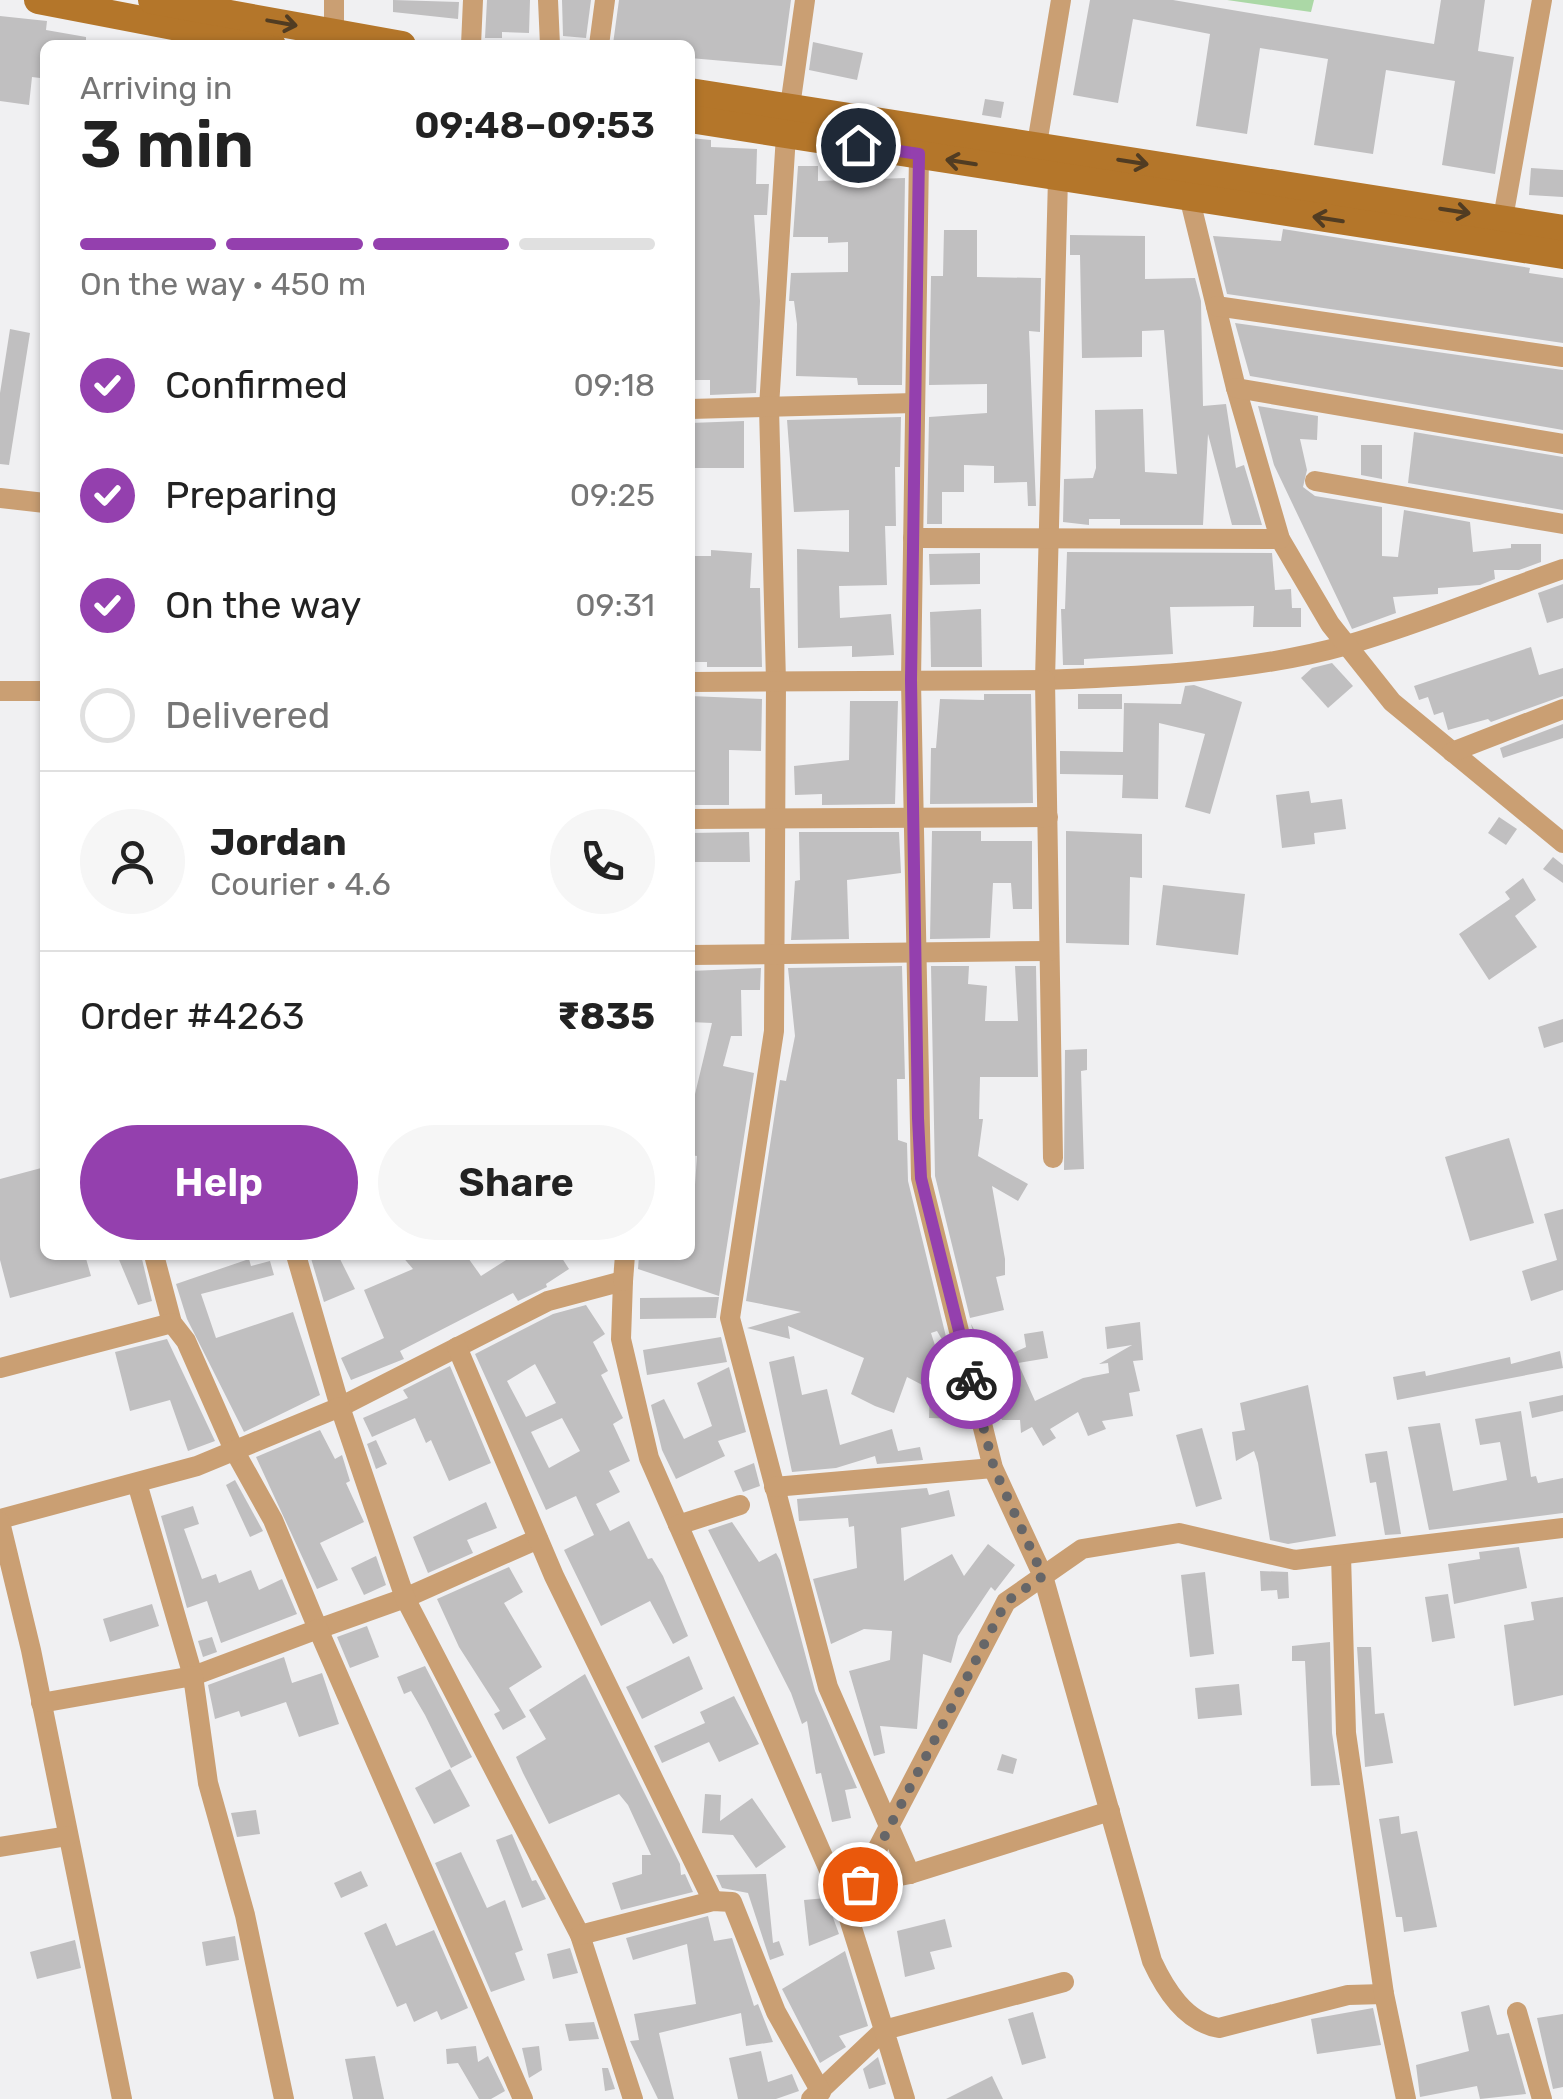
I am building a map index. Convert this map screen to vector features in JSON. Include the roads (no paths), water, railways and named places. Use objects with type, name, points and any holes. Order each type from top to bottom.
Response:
[{"type":"main road","points":[[38,0],[199,21],[334,32],[376,40]]},
{"type":"main road","points":[[152,0],[257,40]]},
{"type":"main road","points":[[695,93],[919,154],[1503,218],[1563,228]]},
{"type":"main road","points":[[695,119],[789,121],[1042,166]]},
{"type":"main road","points":[[1187,184],[1563,255]]},
{"type":"street","points":[[334,0],[334,32]]},
{"type":"street","points":[[471,40],[473,0]]},
{"type":"street","points":[[548,0],[550,40]]},
{"type":"street","points":[[600,40],[605,0]]},
{"type":"street","points":[[805,0],[789,121],[772,407],[776,682],[774,1031],[730,1318],[828,1686],[910,1874]]},
{"type":"street","points":[[1053,1158],[1042,166],[1061,0]]},
{"type":"street","points":[[1503,218],[1542,0]]},
{"type":"street","points":[[919,154],[911,680],[921,1178],[983,1469],[1043,1576],[1168,1996],[1209,2026],[1231,2026],[1348,1995],[1384,1994]]},
{"type":"street","points":[[1187,184],[1236,388],[1280,539],[1346,645],[1392,702],[1563,844]]},
{"type":"street","points":[[1216,306],[1563,358]]},
{"type":"street","points":[[1236,388],[1563,444]]},
{"type":"street","points":[[695,409],[914,403]]},
{"type":"street","points":[[1315,481],[1563,524]]},
{"type":"street","points":[[0,498],[40,503]]},
{"type":"street","points":[[913,538],[1280,539]]},
{"type":"street","points":[[695,682],[1045,680],[1134,676],[1287,658],[1346,645],[1563,569]]},
{"type":"street","points":[[0,691],[40,691]]},
{"type":"street","points":[[1452,752],[1563,708]]},
{"type":"street","points":[[695,819],[1048,817]]},
{"type":"street","points":[[695,956],[1049,951]]},
{"type":"street","points":[[155,1260],[172,1323],[186,1341],[234,1450],[273,1520],[523,2099]]},
{"type":"street","points":[[297,1260],[340,1407],[406,1598],[580,1935],[634,2099]]},
{"type":"street","points":[[625,1260],[621,1338],[649,1458],[846,1909],[906,2099]]},
{"type":"street","points":[[122,2099],[0,1520],[137,1483],[234,1450],[340,1407],[548,1301],[623,1281]]},
{"type":"street","points":[[0,1368],[172,1323]]},
{"type":"street","points":[[457,1347],[538,1539],[713,1901]]},
{"type":"street","points":[[774,1487],[943,1476],[983,1469]]},
{"type":"street","points":[[137,1483],[193,1676],[208,1783],[245,1915],[284,2099]]},
{"type":"street","points":[[678,1525],[740,1504]]},
{"type":"street","points":[[846,1909],[1006,1602],[1082,1550],[1179,1533],[1296,1560],[1563,1528]]},
{"type":"street","points":[[41,1703],[193,1676],[406,1598],[538,1539]]},
{"type":"street","points":[[1340,1554],[1346,1733],[1384,1994],[1406,2099]]},
{"type":"street","points":[[860,1884],[910,1874],[1110,1811]]},
{"type":"street","points":[[0,1846],[68,1836]]},
{"type":"street","points":[[580,1935],[713,1901],[732,1902],[776,2012],[816,2096],[884,2030],[1064,1982]]},
{"type":"street","points":[[1517,2012],[1542,2099]]}]
